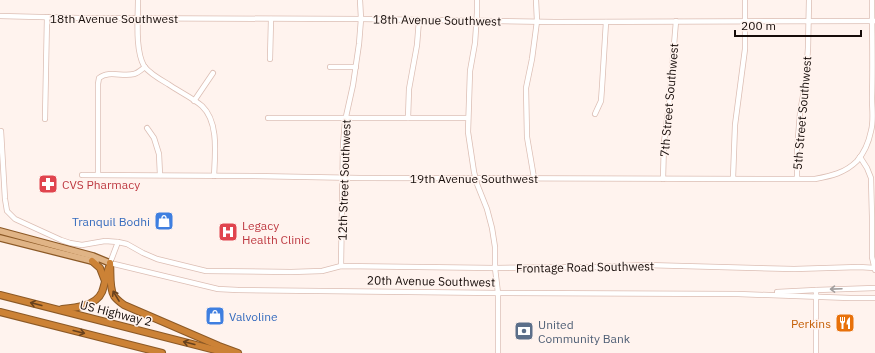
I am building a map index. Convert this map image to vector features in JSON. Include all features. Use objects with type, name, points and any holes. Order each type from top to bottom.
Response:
[{"type":"highway","points":[[92,261],[100,268],[105,281]]},
{"type":"highway","points":[[59,310],[78,308],[92,302],[101,294],[110,263]]},
{"type":"highway","points":[[110,263],[113,294],[118,301],[124,305],[238,353]]},
{"type":"highway","name":"US Highway 2","points":[[0,295],[227,353]]},
{"type":"highway","points":[[0,312],[162,353]]},
{"type":"main road","name":"20th Avenue Southwest","points":[[0,231],[93,256],[110,263]]},
{"type":"main road","name":"20th Avenue Southwest","points":[[0,238],[92,261],[110,263]]},
{"type":"main road","points":[[0,243],[12,240]]},
{"type":"street","points":[[138,0],[139,54],[145,67],[155,76],[202,106],[210,117],[214,130],[214,176]]},
{"type":"street","name":"12th Street Southwest","points":[[341,266],[343,145],[346,118],[359,44],[360,0]]},
{"type":"street","points":[[477,0],[475,43],[470,71],[468,132],[475,178],[487,209],[495,246],[495,268],[498,293],[498,353]]},
{"type":"street","points":[[534,178],[526,137],[526,88],[532,59],[537,21],[536,0]]},
{"type":"street","points":[[733,178],[736,125],[745,49],[745,0]]},
{"type":"street","name":"5th Street Southwest","points":[[797,178],[797,151],[800,113],[806,79],[809,21],[808,0]]},
{"type":"street","points":[[872,0],[872,130],[869,140],[860,157],[871,178],[872,257],[875,269]]},
{"type":"street","name":"18th Avenue Southwest","points":[[0,16],[606,22],[873,21]]},
{"type":"street","points":[[45,119],[47,17]]},
{"type":"street","points":[[270,59],[271,19]]},
{"type":"street","points":[[408,118],[409,89],[419,20]]},
{"type":"street","name":"7th Street Southwest","points":[[663,179],[664,142],[676,21]]},
{"type":"street","points":[[596,114],[602,94],[606,22]]},
{"type":"street","points":[[98,174],[99,78],[108,74],[135,74],[145,67]]},
{"type":"street","points":[[330,67],[356,67]]},
{"type":"street","points":[[194,101],[213,73]]},
{"type":"street","points":[[268,118],[468,118]]},
{"type":"street","points":[[147,128],[154,138],[159,154],[160,175]]},
{"type":"street","name":"Frontage Road Southwest","points":[[0,131],[7,211],[15,219],[61,240],[82,246],[105,241],[118,242],[127,244],[142,253],[157,259],[206,271],[322,271],[341,266],[495,268],[646,265],[794,269],[859,267],[875,269]]},
{"type":"street","name":"19th Avenue Southwest","points":[[82,175],[343,178],[815,179],[836,174],[847,169],[860,157]]},
{"type":"street","points":[[110,263],[118,242]]},
{"type":"street","name":"20th Avenue Southwest","points":[[110,263],[218,289],[238,290],[755,294],[875,298]]},
{"type":"street","name":"20th Avenue Southwest","points":[[755,294],[875,288]]},
{"type":"street","points":[[816,290],[816,353]]},
{"type":"place","name":"CVS Pharmacy","points":[[48,184]]},
{"type":"place","name":"Tranquil Bodhi","points":[[164,221]]},
{"type":"place","name":"Legacy Health Clinic","points":[[228,232]]},
{"type":"place","name":"Valvoline","points":[[215,316]]},
{"type":"place","name":"Perkins","points":[[845,323]]},
{"type":"place","name":"United Community Bank","points":[[524,331]]}]
